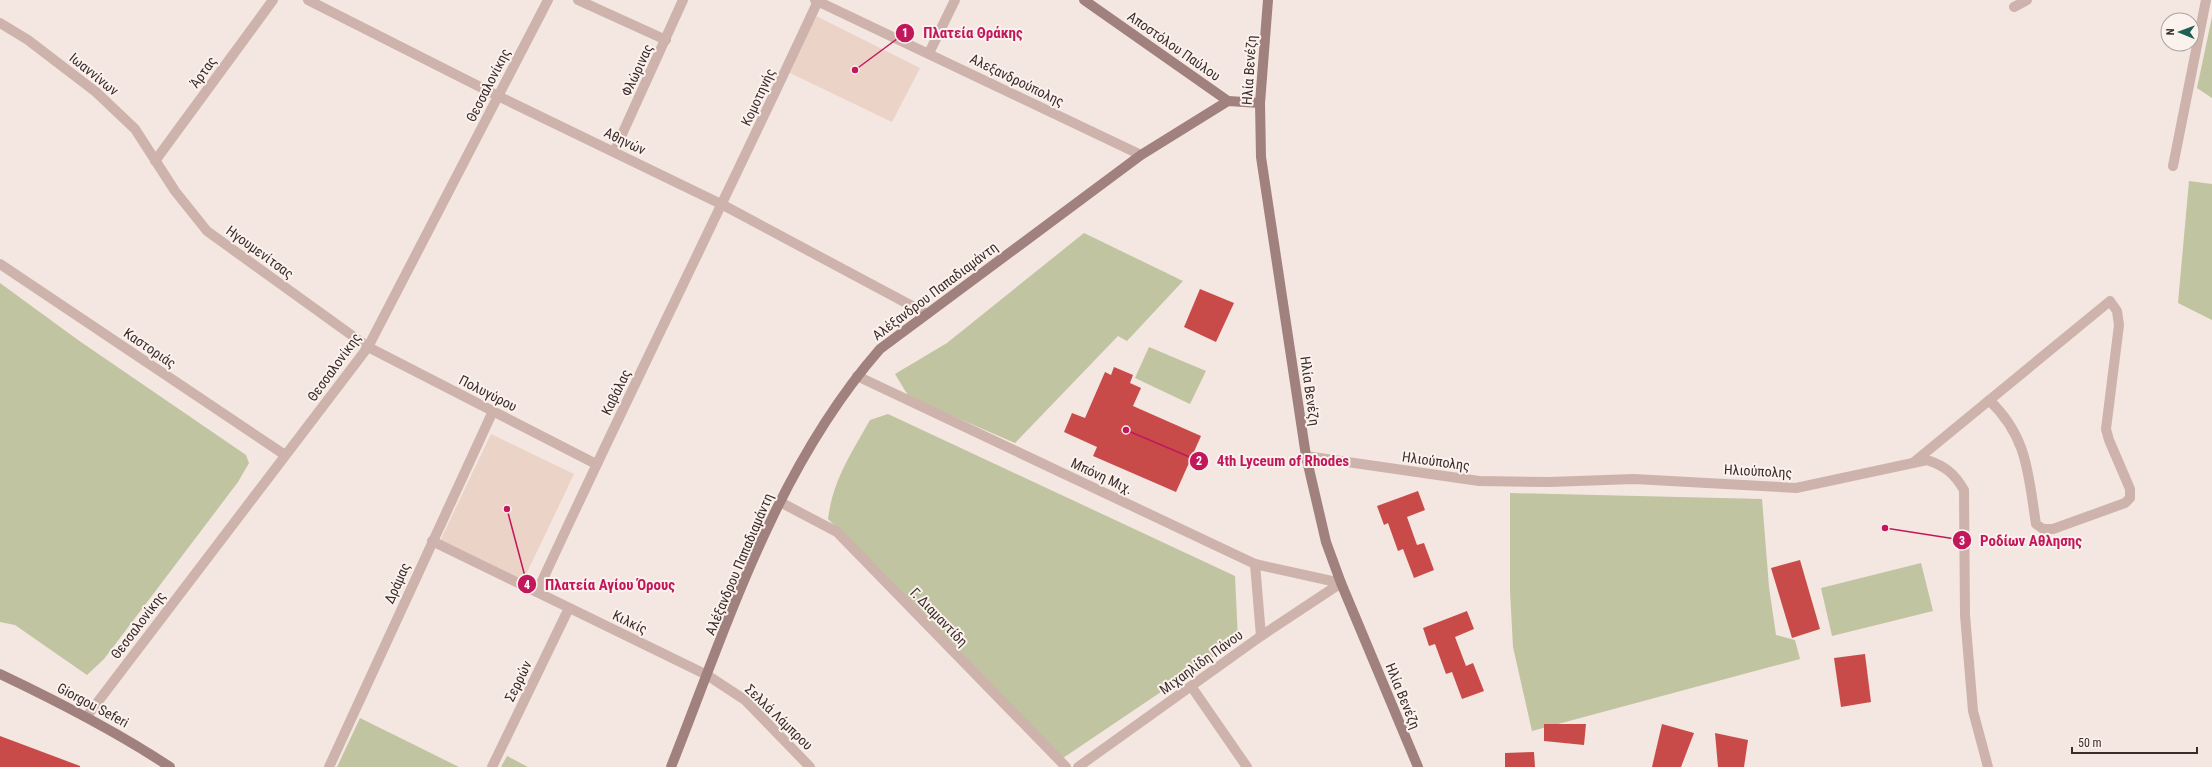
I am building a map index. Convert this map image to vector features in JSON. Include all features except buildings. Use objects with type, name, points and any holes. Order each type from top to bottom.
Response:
[{"type":"street","name":"Άρτας","points":[[155,161],[273,0]]},
{"type":"street","name":"Αθηνών","points":[[308,0],[498,96],[723,205],[927,314]]},
{"type":"street","name":"Θεσσαλονίκης","points":[[86,716],[368,347],[548,0]]},
{"type":"street","points":[[578,0],[666,40]]},
{"type":"street","name":"Φλώρινας","points":[[614,152],[683,0]]},
{"type":"street","points":[[929,53],[955,0]]},
{"type":"street","name":"Αποστόλου Παύλου","points":[[1084,0],[1228,101]]},
{"type":"street","name":"Ηλία Βενέζη","points":[[1268,0],[1260,103],[1261,157],[1306,456],[1326,542],[1341,583],[1418,767]]},
{"type":"street","points":[[2014,7],[2027,0]]},
{"type":"street","points":[[2173,166],[2206,0]]},
{"type":"street","name":"Αλεξανδρούπολης","points":[[816,1],[929,53],[1141,155]]},
{"type":"street","name":"Κομοτηνής","points":[[723,205],[816,1]]},
{"type":"street","name":"Ιωαννίνων","points":[[0,23],[28,40],[101,96],[135,129],[155,161]]},
{"type":"street","points":[[1228,101],[1260,103]]},
{"type":"street","name":"Αλέξανδρου Παπαδιαμάντη","points":[[671,767],[752,563],[780,502],[820,429],[857,376],[880,349],[1141,155],[1228,101]]},
{"type":"street","name":"Ηγουμενίτσας","points":[[155,161],[197,221],[207,231],[368,347]]},
{"type":"street","name":"Καβάλας","points":[[537,592],[596,464],[723,205]]},
{"type":"street","name":"Καστοριάς","points":[[0,264],[285,455]]},
{"type":"street","points":[[1912,463],[1989,400],[2110,301],[2117,311],[2119,325],[2106,429],[2109,440],[2130,490],[2130,498],[2125,503],[2053,529],[2043,529],[2036,524],[2025,458],[2017,437],[2004,415],[1989,400]]},
{"type":"street","name":"Πολυγύρου","points":[[368,347],[596,464]]},
{"type":"street","name":"Μπόνη Μιχ.","points":[[857,376],[1256,564],[1341,583]]},
{"type":"street","name":"Δράμας","points":[[329,767],[492,411]]},
{"type":"street","name":"Ηλιούπολης","points":[[1306,456],[1479,481],[1549,482],[1634,479],[1796,488],[1927,460],[1940,464],[1955,474],[1964,490],[1965,614],[1974,711],[1988,767]]},
{"type":"street","name":"Γ. Διαμαντίδη","points":[[780,502],[837,532],[1066,767]]},
{"type":"street","name":"Κιλκίς","points":[[432,541],[707,675]]},
{"type":"street","points":[[1256,564],[1261,636]]},
{"type":"street","name":"Μιχαηλίδη Πάνου","points":[[1078,767],[1261,636],[1341,583]]},
{"type":"street","name":"Σερρών","points":[[492,767],[569,608]]},
{"type":"street","name":"Giorgou Seferi","points":[[0,674],[127,738],[170,767]]},
{"type":"street","name":"Σελλά Λάμπρου","points":[[707,675],[744,700],[810,767]]},
{"type":"street","points":[[1191,686],[1247,767]]},
{"type":"green space","points":[[2212,17],[2212,98],[2197,88]]},
{"type":"green space","points":[[2189,181],[2212,184],[2212,320],[2178,303]]},
{"type":"green space","points":[[1084,233],[1183,281],[1127,341],[1118,336],[1015,443],[909,397],[895,374],[947,343]]},
{"type":"green space","points":[[0,283],[78,340],[246,455],[249,463],[238,482],[104,659],[87,675],[15,625],[0,622]]},
{"type":"green space","points":[[1149,347],[1206,371],[1190,404],[1135,378]]},
{"type":"green space","points":[[888,414],[1235,576],[1238,640],[1063,758],[828,519],[830,505],[838,480],[870,420]]},
{"type":"green space","points":[[1510,493],[1762,499],[1769,587],[1776,635],[1795,640],[1800,659],[1532,731],[1513,647],[1510,591]]},
{"type":"green space","points":[[1921,563],[1933,611],[1832,636],[1821,588]]},
{"type":"green space","points":[[360,718],[459,767],[337,767]]},
{"type":"green space","points":[[507,756],[528,767],[501,767]]},
{"type":"shaded area","points":[[816,16],[920,68],[892,122],[790,73]]},
{"type":"shaded area","points":[[491,434],[574,474],[522,583],[439,543]]},
{"type":"place","name":"Πλατεία Θράκης","points":[[855,70]]},
{"type":"place","name":"4th Lyceum of Rhodes","points":[[1126,430]]},
{"type":"place","name":"Πλατεία Αγίου Όρους","points":[[507,509]]},
{"type":"place","name":"Ροδίων Αθλησης","points":[[1885,528]]}]
